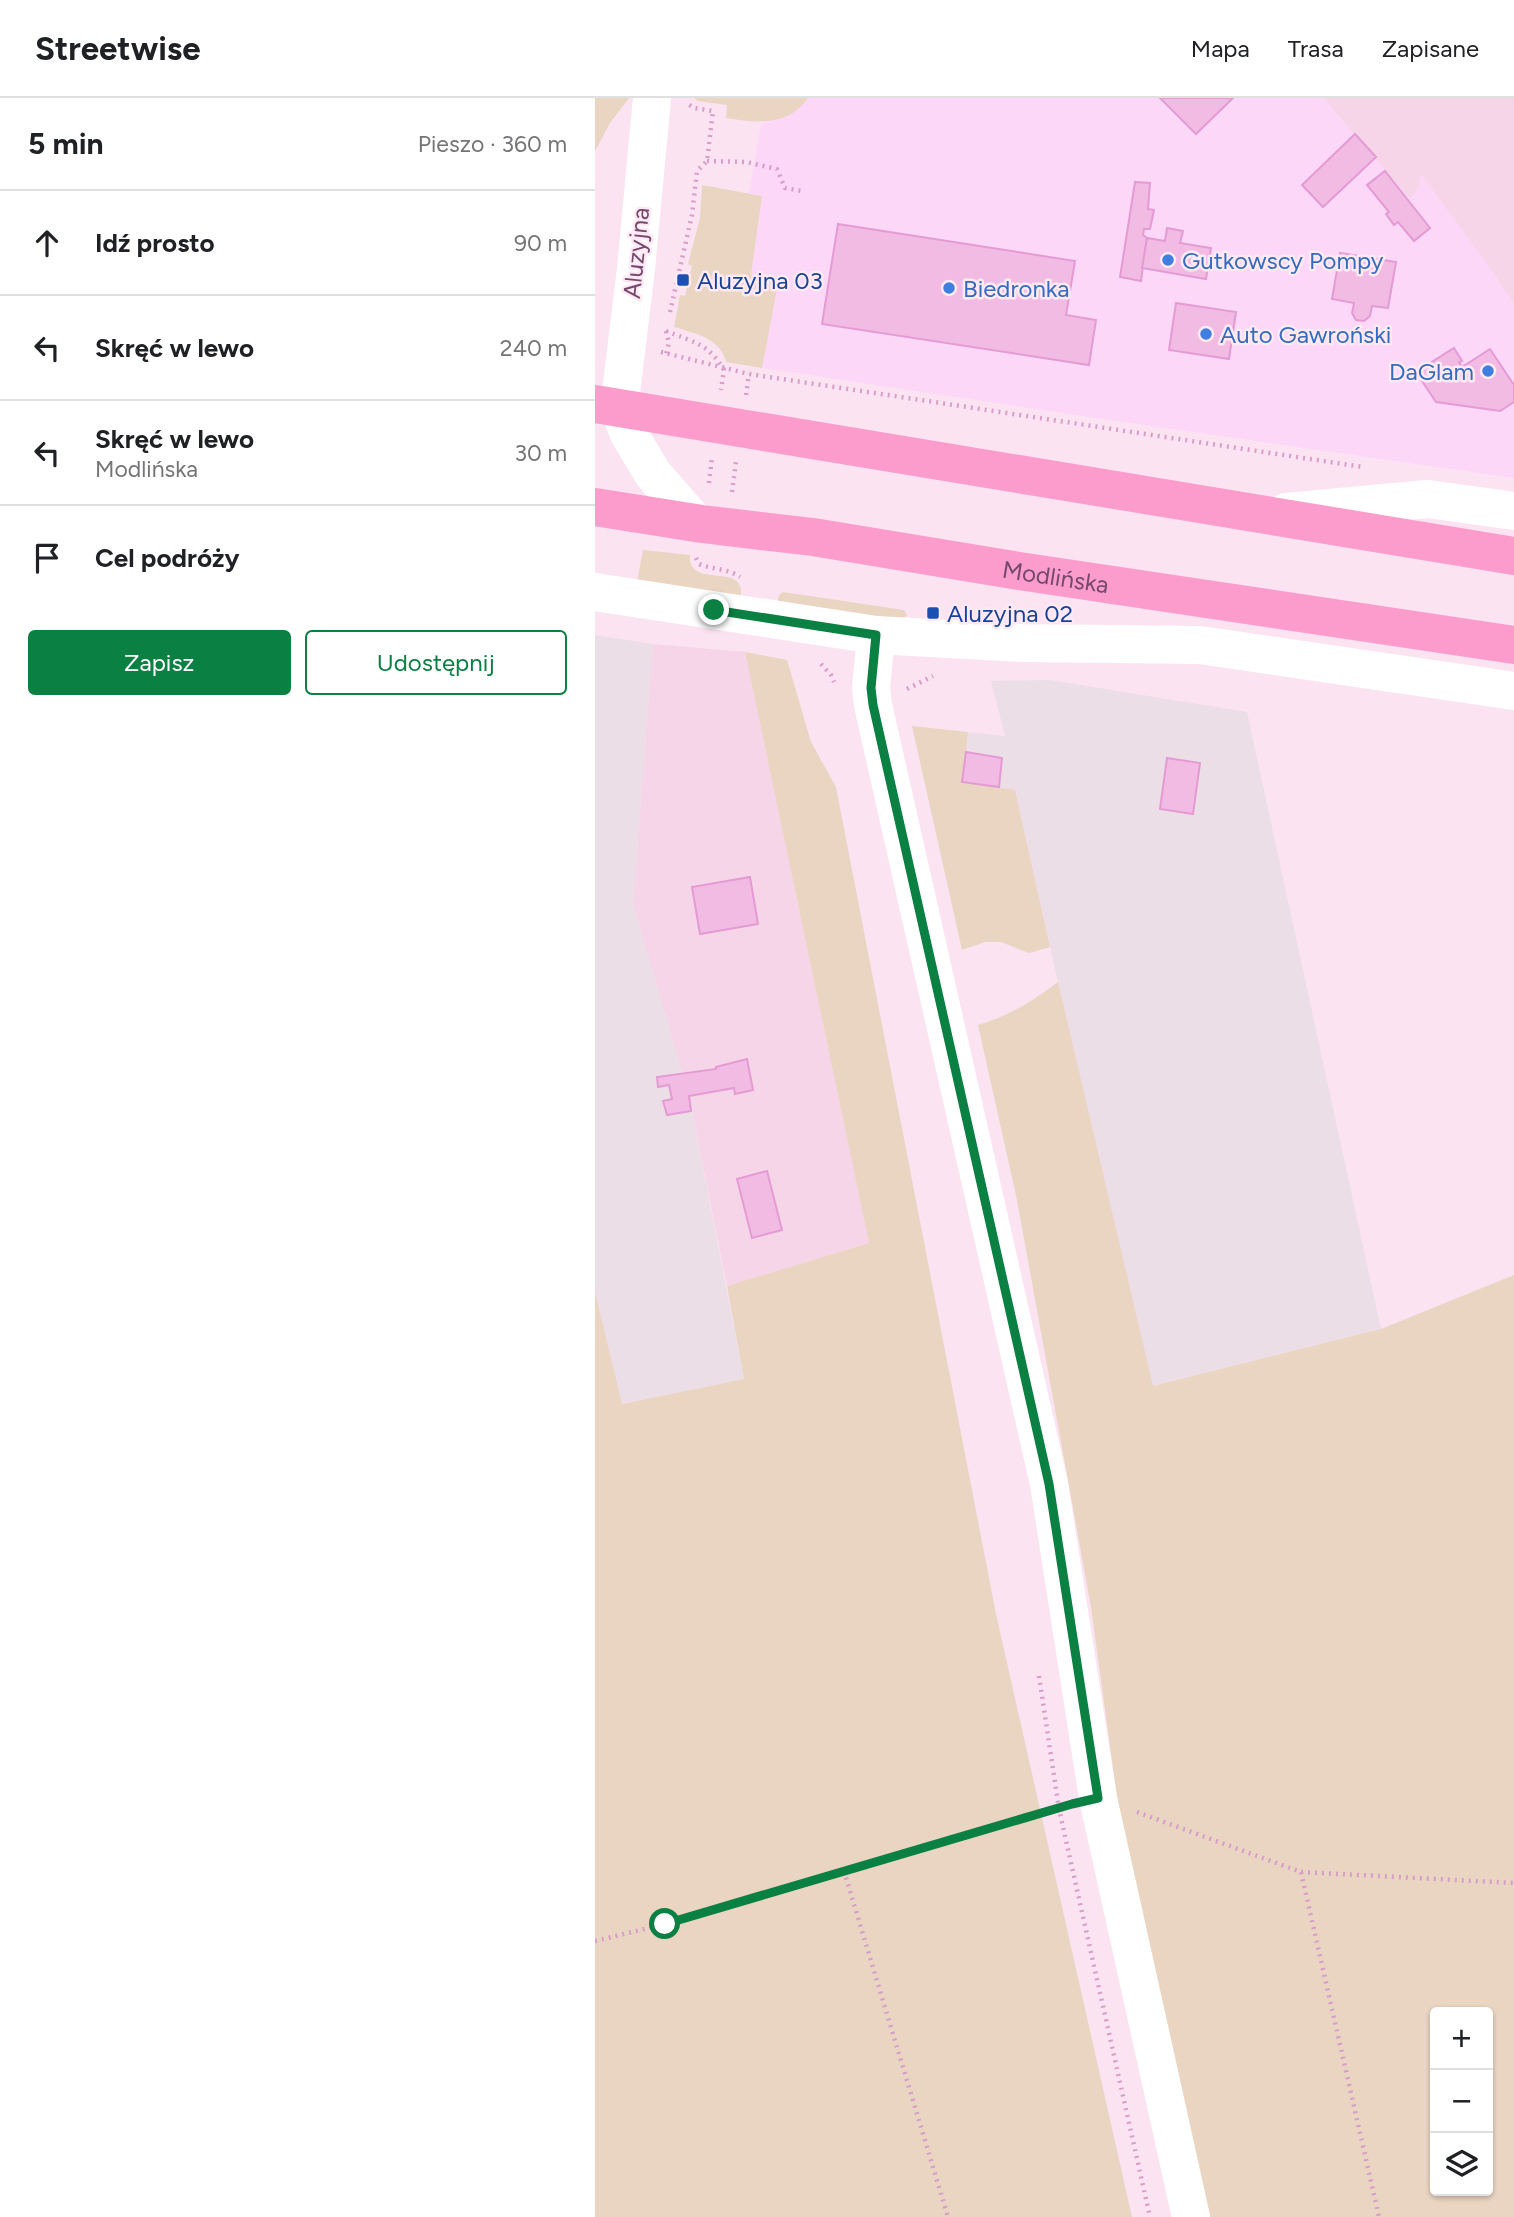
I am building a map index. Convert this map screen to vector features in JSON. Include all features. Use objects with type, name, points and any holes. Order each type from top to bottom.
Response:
[{"type":"main road","points":[[607,406],[1514,556]]},
{"type":"main road","name":"Modlińska","points":[[595,507],[701,509],[813,537],[1019,571],[1514,645]]},
{"type":"street","name":"Aluzyjna","points":[[652,98],[636,269],[625,342],[607,406],[629,434],[653,474],[701,509]]},
{"type":"street","points":[[595,438],[607,406]]},
{"type":"street","points":[[1264,514],[1428,499],[1514,511]]},
{"type":"street","points":[[595,592],[876,635],[1024,643],[1200,645],[1514,691]]},
{"type":"street","points":[[876,635],[871,688],[873,705],[1049,1484],[1098,1798],[1191,2217]]},
{"type":"path","points":[[666,354],[669,343],[666,331],[692,215],[697,171],[707,161],[713,111],[694,108],[679,98]]},
{"type":"path","points":[[707,161],[745,162],[777,169],[785,188],[802,191]]},
{"type":"path","points":[[666,331],[694,341],[714,353],[724,370],[721,387]]},
{"type":"path","points":[[625,342],[649,346],[666,354],[724,370],[1365,467]]},
{"type":"path","points":[[701,509],[712,454]]},
{"type":"path","points":[[1039,1673],[1059,1809],[1150,2217]]},
{"type":"path","points":[[595,1941],[665,1924],[1098,1798],[1301,1872],[1514,1883]]},
{"type":"path","points":[[844,1871],[948,2217]]},
{"type":"path","points":[[1301,1872],[1380,2217]]},
{"type":"shaded area","points":[[595,98],[629,98],[610,123],[595,151]]},
{"type":"shaded area","points":[[694,98],[808,98],[791,114],[760,122],[726,118],[727,105],[698,101]]},
{"type":"shaded area","points":[[808,98],[1323,98],[1410,199],[1419,187],[1421,174],[1514,304],[1514,478],[762,368],[779,279],[751,275],[762,196],[749,193],[761,124],[790,115]]},
{"type":"shaded area","points":[[1323,98],[1514,98],[1514,304],[1421,175],[1419,187],[1410,200]]},
{"type":"shaded area","points":[[702,185],[762,196],[751,275],[779,279],[762,368],[726,362],[719,347],[713,342],[674,327],[680,295],[685,296],[692,266],[688,264],[700,218]]},
{"type":"shaded area","points":[[643,550],[690,555],[692,566],[698,572],[735,580],[740,586],[741,597],[637,582]]},
{"type":"shaded area","points":[[783,592],[904,610],[907,615],[901,620],[777,604],[779,595]]},
{"type":"shaded area","points":[[595,635],[653,644],[633,904],[689,1096],[744,1379],[621,1404],[595,1292]]},
{"type":"shaded area","points":[[653,644],[745,652],[869,1243],[727,1286],[689,1096],[633,904]]},
{"type":"shaded area","points":[[745,652],[787,660],[811,742],[836,787],[996,1614],[1132,2217],[595,2217],[595,1292],[622,1404],[744,1379],[727,1286],[869,1243]]},
{"type":"shaded area","points":[[1050,680],[1247,712],[1381,1329],[1152,1386],[1100,1170],[1015,790],[962,782],[968,732],[1005,736],[991,681]]},
{"type":"shaded area","points":[[912,726],[968,732],[962,782],[1015,790],[1050,947],[1029,953],[1001,942],[985,942],[962,950]]},
{"type":"shaded area","points":[[1058,982],[1153,1386],[1381,1329],[1514,1275],[1514,2217],[1208,2217],[1123,1841],[1091,1607],[1017,1200],[978,1025],[1030,1002]]},
{"type":"building","points":[[1160,98],[1233,98],[1196,134]]},
{"type":"building","points":[[1355,134],[1376,157],[1323,207],[1302,185]]},
{"type":"building","points":[[1385,171],[1430,228],[1414,241],[1398,222],[1394,225],[1386,214],[1389,212],[1367,185]]},
{"type":"building","points":[[1135,182],[1150,183],[1148,209],[1154,210],[1150,229],[1144,229],[1143,235],[1147,238],[1141,281],[1120,277]]},
{"type":"building","name":"Biedronka","points":[[838,224],[1075,261],[1066,315],[1096,320],[1089,365],[822,324]]},
{"type":"building","points":[[1167,228],[1183,231],[1180,243],[1211,248],[1206,279],[1142,268],[1147,238],[1165,241]]},
{"type":"building","points":[[1340,253],[1396,262],[1388,308],[1372,306],[1370,316],[1364,321],[1356,320],[1352,313],[1354,303],[1332,299]]},
{"type":"building","points":[[1176,303],[1236,312],[1229,359],[1169,350]]},
{"type":"building","points":[[1454,348],[1462,361],[1459,362],[1462,367],[1490,349],[1514,385],[1514,402],[1500,411],[1436,402],[1416,372]]},
{"type":"building","points":[[966,752],[1002,758],[999,787],[962,782]]},
{"type":"building","points":[[1167,758],[1200,763],[1193,814],[1160,809]]},
{"type":"building","points":[[750,877],[758,924],[700,934],[692,887]]},
{"type":"building","points":[[747,1059],[753,1090],[735,1094],[734,1088],[689,1096],[691,1111],[667,1115],[663,1101],[672,1099],[669,1085],[658,1087],[657,1077],[716,1069]]},
{"type":"building","points":[[767,1171],[782,1230],[752,1238],[737,1179]]},
{"type":"place","name":"Gutkowscy Pompy","points":[[1168,260]]},
{"type":"place","name":"Aluzyjna 03","points":[[683,280]]},
{"type":"place","name":"Biedronka","points":[[949,288]]},
{"type":"place","name":"Auto Gawroński","points":[[1206,334]]},
{"type":"place","name":"DaGlam","points":[[1488,371]]},
{"type":"place","name":"Aluzyjna 02","points":[[933,613]]},
{"type":"route","points":[[665,1924],[1098,1798],[1049,1484],[873,705],[871,688],[876,635],[714,610]]}]
